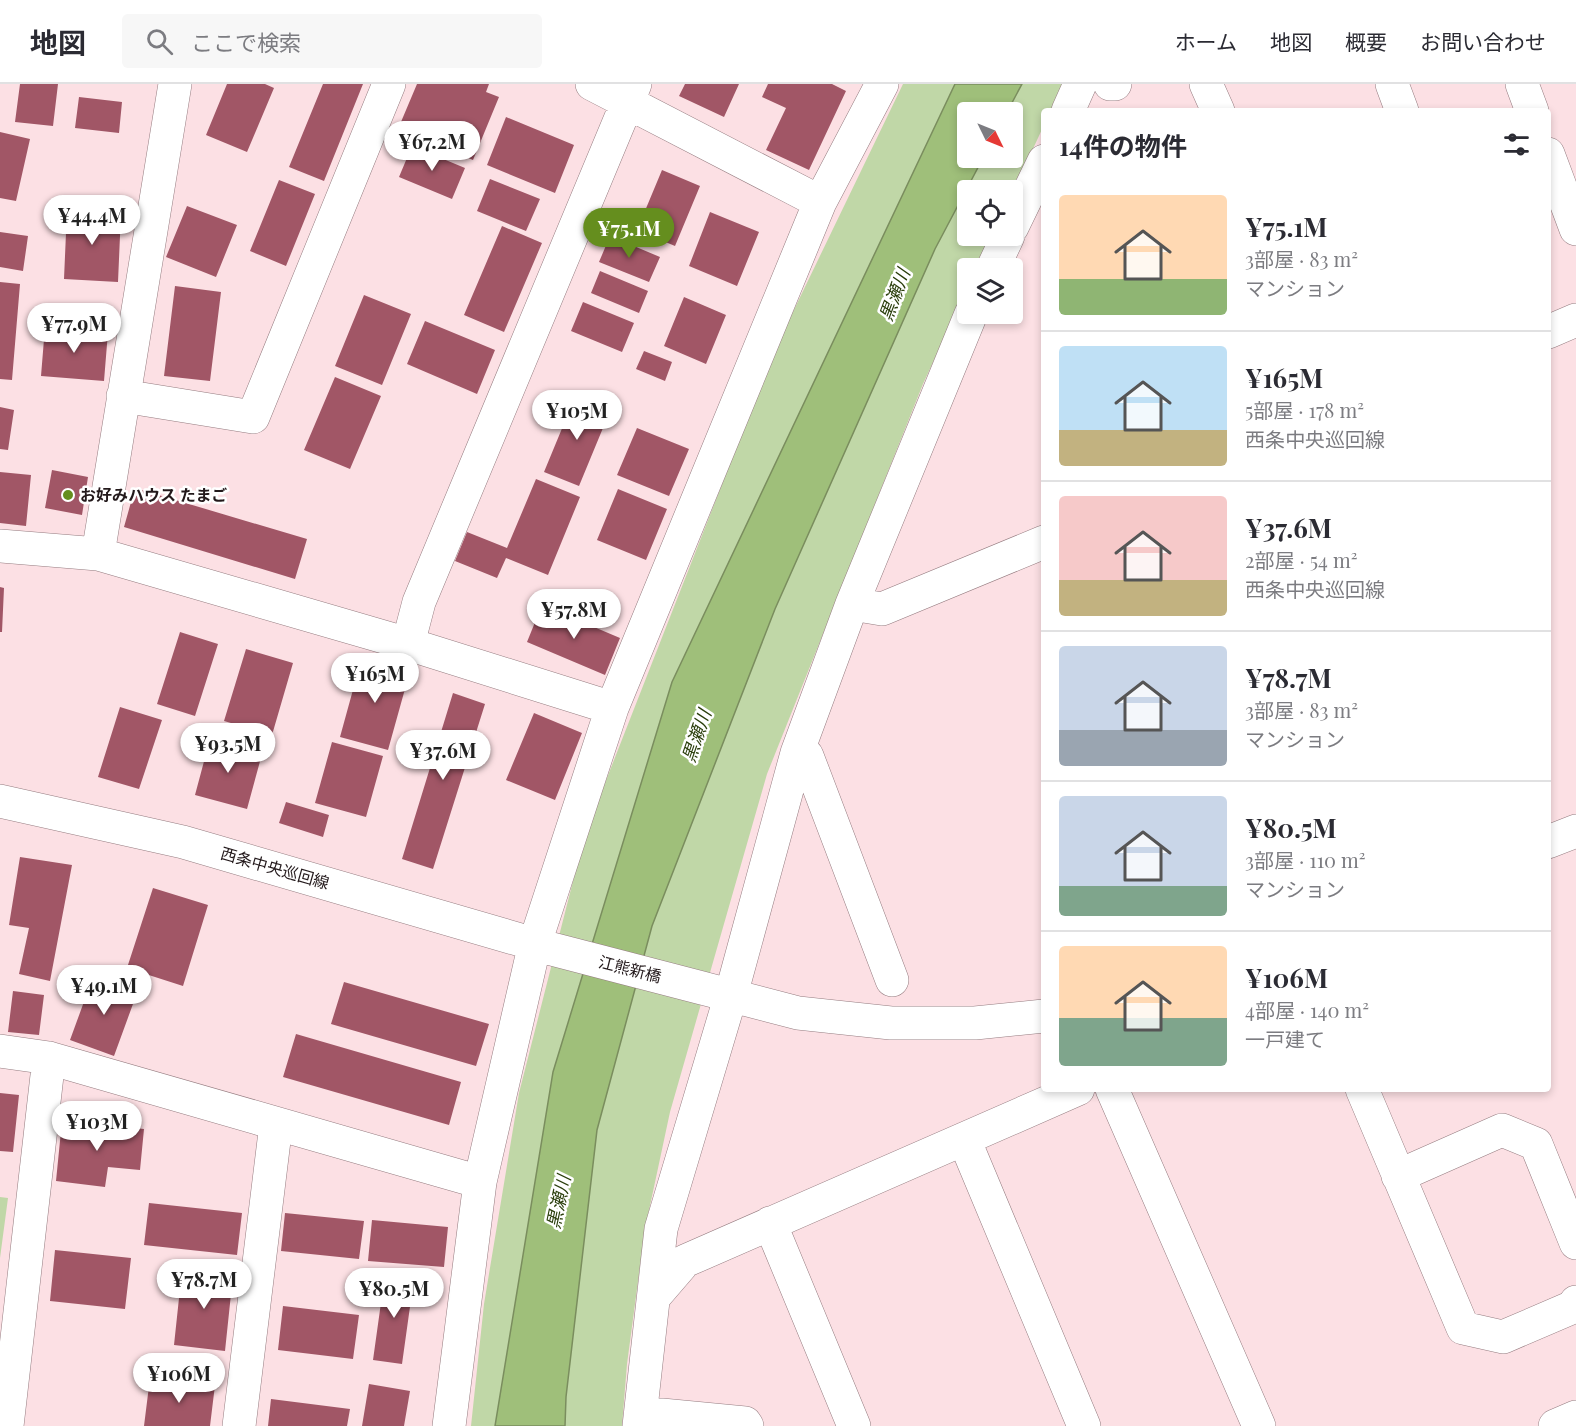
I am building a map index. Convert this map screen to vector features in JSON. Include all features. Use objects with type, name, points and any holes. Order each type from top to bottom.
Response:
[{"type":"street","points":[[98,554],[175,84]]},
{"type":"street","points":[[123,396],[253,417],[389,84]]},
{"type":"street","points":[[592,84],[631,93],[820,202]]},
{"type":"street","points":[[449,1426],[480,1182],[541,945],[612,708],[820,202],[882,84]]},
{"type":"street","points":[[1069,108],[1080,84]]},
{"type":"street","points":[[1110,84],[1115,84]]},
{"type":"street","points":[[1206,84],[1217,108]]},
{"type":"street","points":[[1392,84],[1401,108]]},
{"type":"street","points":[[1522,84],[1531,108]]},
{"type":"street","points":[[408,644],[419,602],[631,93]]},
{"type":"street","points":[[1551,162],[1576,229]]},
{"type":"street","points":[[1023,204],[1041,167]]},
{"type":"street","points":[[1551,331],[1576,320]]},
{"type":"street","points":[[747,1426],[745,1424],[640,1420],[662,1229],[722,992],[797,753],[852,604],[967,324]]},
{"type":"street","points":[[852,604],[882,609],[1041,543]]},
{"type":"street","points":[[0,546],[98,554],[408,644],[612,708]]},
{"type":"street","points":[[797,753],[807,756],[892,980]]},
{"type":"street","name":"西条中央巡回線","points":[[0,801],[183,842],[541,945]]},
{"type":"street","points":[[1551,841],[1576,831]]},
{"type":"street","name":"江熊新橋","points":[[541,945],[798,1013],[891,1023],[975,1023],[1041,1016]]},
{"type":"street","points":[[0,1051],[49,1058],[480,1182]]},
{"type":"street","points":[[7,1426],[49,1058]]},
{"type":"street","points":[[654,1297],[685,1261],[1071,1092]]},
{"type":"street","points":[[1113,1092],[1258,1426]]},
{"type":"street","points":[[1363,1092],[1462,1328],[1503,1337],[1574,1307],[1576,1302]]},
{"type":"street","points":[[239,1426],[276,1124]]},
{"type":"street","points":[[1398,1176],[1502,1130],[1536,1144],[1576,1243]]},
{"type":"street","points":[[964,1139],[1084,1426]]},
{"type":"street","points":[[770,1222],[854,1426]]},
{"type":"street","points":[[1555,1426],[1576,1417]]},
{"type":"shaded area","points":[[903,84],[1063,84],[1051,108],[1041,108],[1041,131],[1019,180],[957,180],[957,246],[987,246],[982,258],[957,258],[957,310],[923,384],[767,774],[670,1112],[645,1229],[627,1364],[622,1426],[471,1426],[484,1304],[519,1093],[585,834],[775,349]]},
{"type":"shaded area","points":[[0,1197],[8,1198],[0,1258]]},
{"type":"water","name":"黒瀬川","points":[[955,84],[1022,84],[1012,102],[957,102],[957,168],[978,168],[971,180],[957,180],[957,207],[935,249],[775,609],[652,926],[597,1130],[566,1397],[565,1426],[495,1426],[553,1072],[672,682]]},
{"type":"building","points":[[20,84],[58,84],[53,126],[15,122]]},
{"type":"building","points":[[227,84],[265,84],[274,88],[247,152],[206,135]]},
{"type":"building","points":[[323,84],[363,84],[324,181],[289,167]]},
{"type":"building","points":[[417,84],[489,84],[486,92],[499,97],[473,160],[398,129]]},
{"type":"building","points":[[685,84],[739,84],[724,117],[679,96]]},
{"type":"building","points":[[768,84],[832,84],[846,91],[809,170],[766,150],[786,108],[762,97]]},
{"type":"building","points":[[79,97],[122,102],[119,133],[75,128]]},
{"type":"building","points":[[506,117],[574,145],[555,193],[487,165]]},
{"type":"building","points":[[0,132],[30,139],[16,201],[0,198]]},
{"type":"building","points":[[412,146],[465,168],[452,199],[399,177]]},
{"type":"building","points":[[662,170],[700,186],[675,246],[637,230]]},
{"type":"building","points":[[490,179],[540,199],[526,231],[477,211]]},
{"type":"building","points":[[279,180],[315,194],[286,266],[250,251]]},
{"type":"building","points":[[187,206],[237,225],[216,277],[166,257]]},
{"type":"building","points":[[67,210],[121,213],[118,282],[64,279]]},
{"type":"building","points":[[710,212],[759,232],[737,286],[689,266]]},
{"type":"building","points":[[502,226],[542,243],[504,332],[464,315]]},
{"type":"building","points":[[0,232],[28,236],[23,271],[0,267]]},
{"type":"building","points":[[610,236],[660,257],[649,282],[599,262]]},
{"type":"building","points":[[600,271],[648,291],[639,313],[591,293]]},
{"type":"building","points":[[0,282],[20,284],[12,380],[0,379]]},
{"type":"building","points":[[175,286],[221,292],[210,381],[164,376]]},
{"type":"building","points":[[364,295],[411,314],[382,385],[335,366]]},
{"type":"building","points":[[684,297],[726,315],[706,364],[664,346]]},
{"type":"building","points":[[583,302],[634,323],[622,352],[571,331]]},
{"type":"building","points":[[425,321],[495,350],[477,394],[407,364]]},
{"type":"building","points":[[45,327],[108,332],[104,381],[41,376]]},
{"type":"building","points":[[644,351],[672,362],[665,381],[636,369]]},
{"type":"building","points":[[335,377],[381,396],[350,469],[304,450]]},
{"type":"building","points":[[575,397],[610,411],[579,486],[544,472]]},
{"type":"building","points":[[0,407],[14,410],[8,450],[0,449]]},
{"type":"building","points":[[637,428],[689,449],[669,496],[617,475]]},
{"type":"building","points":[[52,470],[88,477],[82,515],[45,508]]},
{"type":"building","points":[[0,472],[31,475],[26,526],[0,523]]},
{"type":"building","points":[[536,479],[580,497],[548,575],[506,558],[497,578],[455,561],[467,532],[507,548]]},
{"type":"building","points":[[135,488],[307,539],[295,579],[124,527]]},
{"type":"building","points":[[618,489],[667,509],[646,560],[597,540]]},
{"type":"building","points":[[0,587],[4,588],[2,632],[0,632]]},
{"type":"building","points":[[542,605],[620,638],[605,675],[527,642]]},
{"type":"building","points":[[180,632],[218,644],[195,716],[157,704]]},
{"type":"building","points":[[246,649],[293,663],[272,735],[224,721]]},
{"type":"building","points":[[362,657],[410,671],[388,750],[340,737]]},
{"type":"building","points":[[453,693],[485,704],[433,869],[402,859]]},
{"type":"building","points":[[120,707],[162,720],[139,789],[98,777]]},
{"type":"building","points":[[534,713],[582,733],[555,800],[506,780]]},
{"type":"building","points":[[210,739],[262,754],[247,809],[195,795]]},
{"type":"building","points":[[332,742],[383,756],[366,817],[315,803]]},
{"type":"building","points":[[286,802],[329,815],[323,837],[279,823]]},
{"type":"building","points":[[20,857],[72,865],[50,981],[19,974],[29,928],[9,925]]},
{"type":"building","points":[[153,888],[208,905],[183,986],[127,968]]},
{"type":"building","points":[[93,977],[137,993],[114,1056],[70,1040]]},
{"type":"building","points":[[344,982],[489,1024],[476,1066],[331,1024]]},
{"type":"building","points":[[13,991],[44,995],[39,1035],[8,1032]]},
{"type":"building","points":[[296,1034],[461,1082],[449,1125],[283,1077]]},
{"type":"building","points":[[0,1093],[19,1095],[13,1152],[0,1151]]},
{"type":"building","points":[[62,1121],[144,1129],[140,1170],[108,1167],[105,1187],[56,1181]]},
{"type":"building","points":[[149,1203],[242,1213],[237,1255],[144,1245]]},
{"type":"building","points":[[285,1213],[364,1221],[359,1259],[281,1251]]},
{"type":"building","points":[[372,1220],[448,1227],[444,1267],[368,1261]]},
{"type":"building","points":[[55,1250],[131,1258],[125,1309],[50,1301]]},
{"type":"building","points":[[182,1270],[233,1275],[225,1351],[174,1345]]},
{"type":"building","points":[[385,1274],[414,1278],[402,1364],[373,1360]]},
{"type":"building","points":[[283,1306],[359,1315],[353,1359],[278,1350]]},
{"type":"building","points":[[150,1378],[215,1385],[210,1426],[144,1426]]},
{"type":"building","points":[[369,1384],[410,1391],[404,1426],[362,1426]]},
{"type":"building","points":[[271,1399],[350,1409],[347,1426],[268,1426]]},
{"type":"place","name":"お好みハウス たまご","points":[[68,495]]}]
